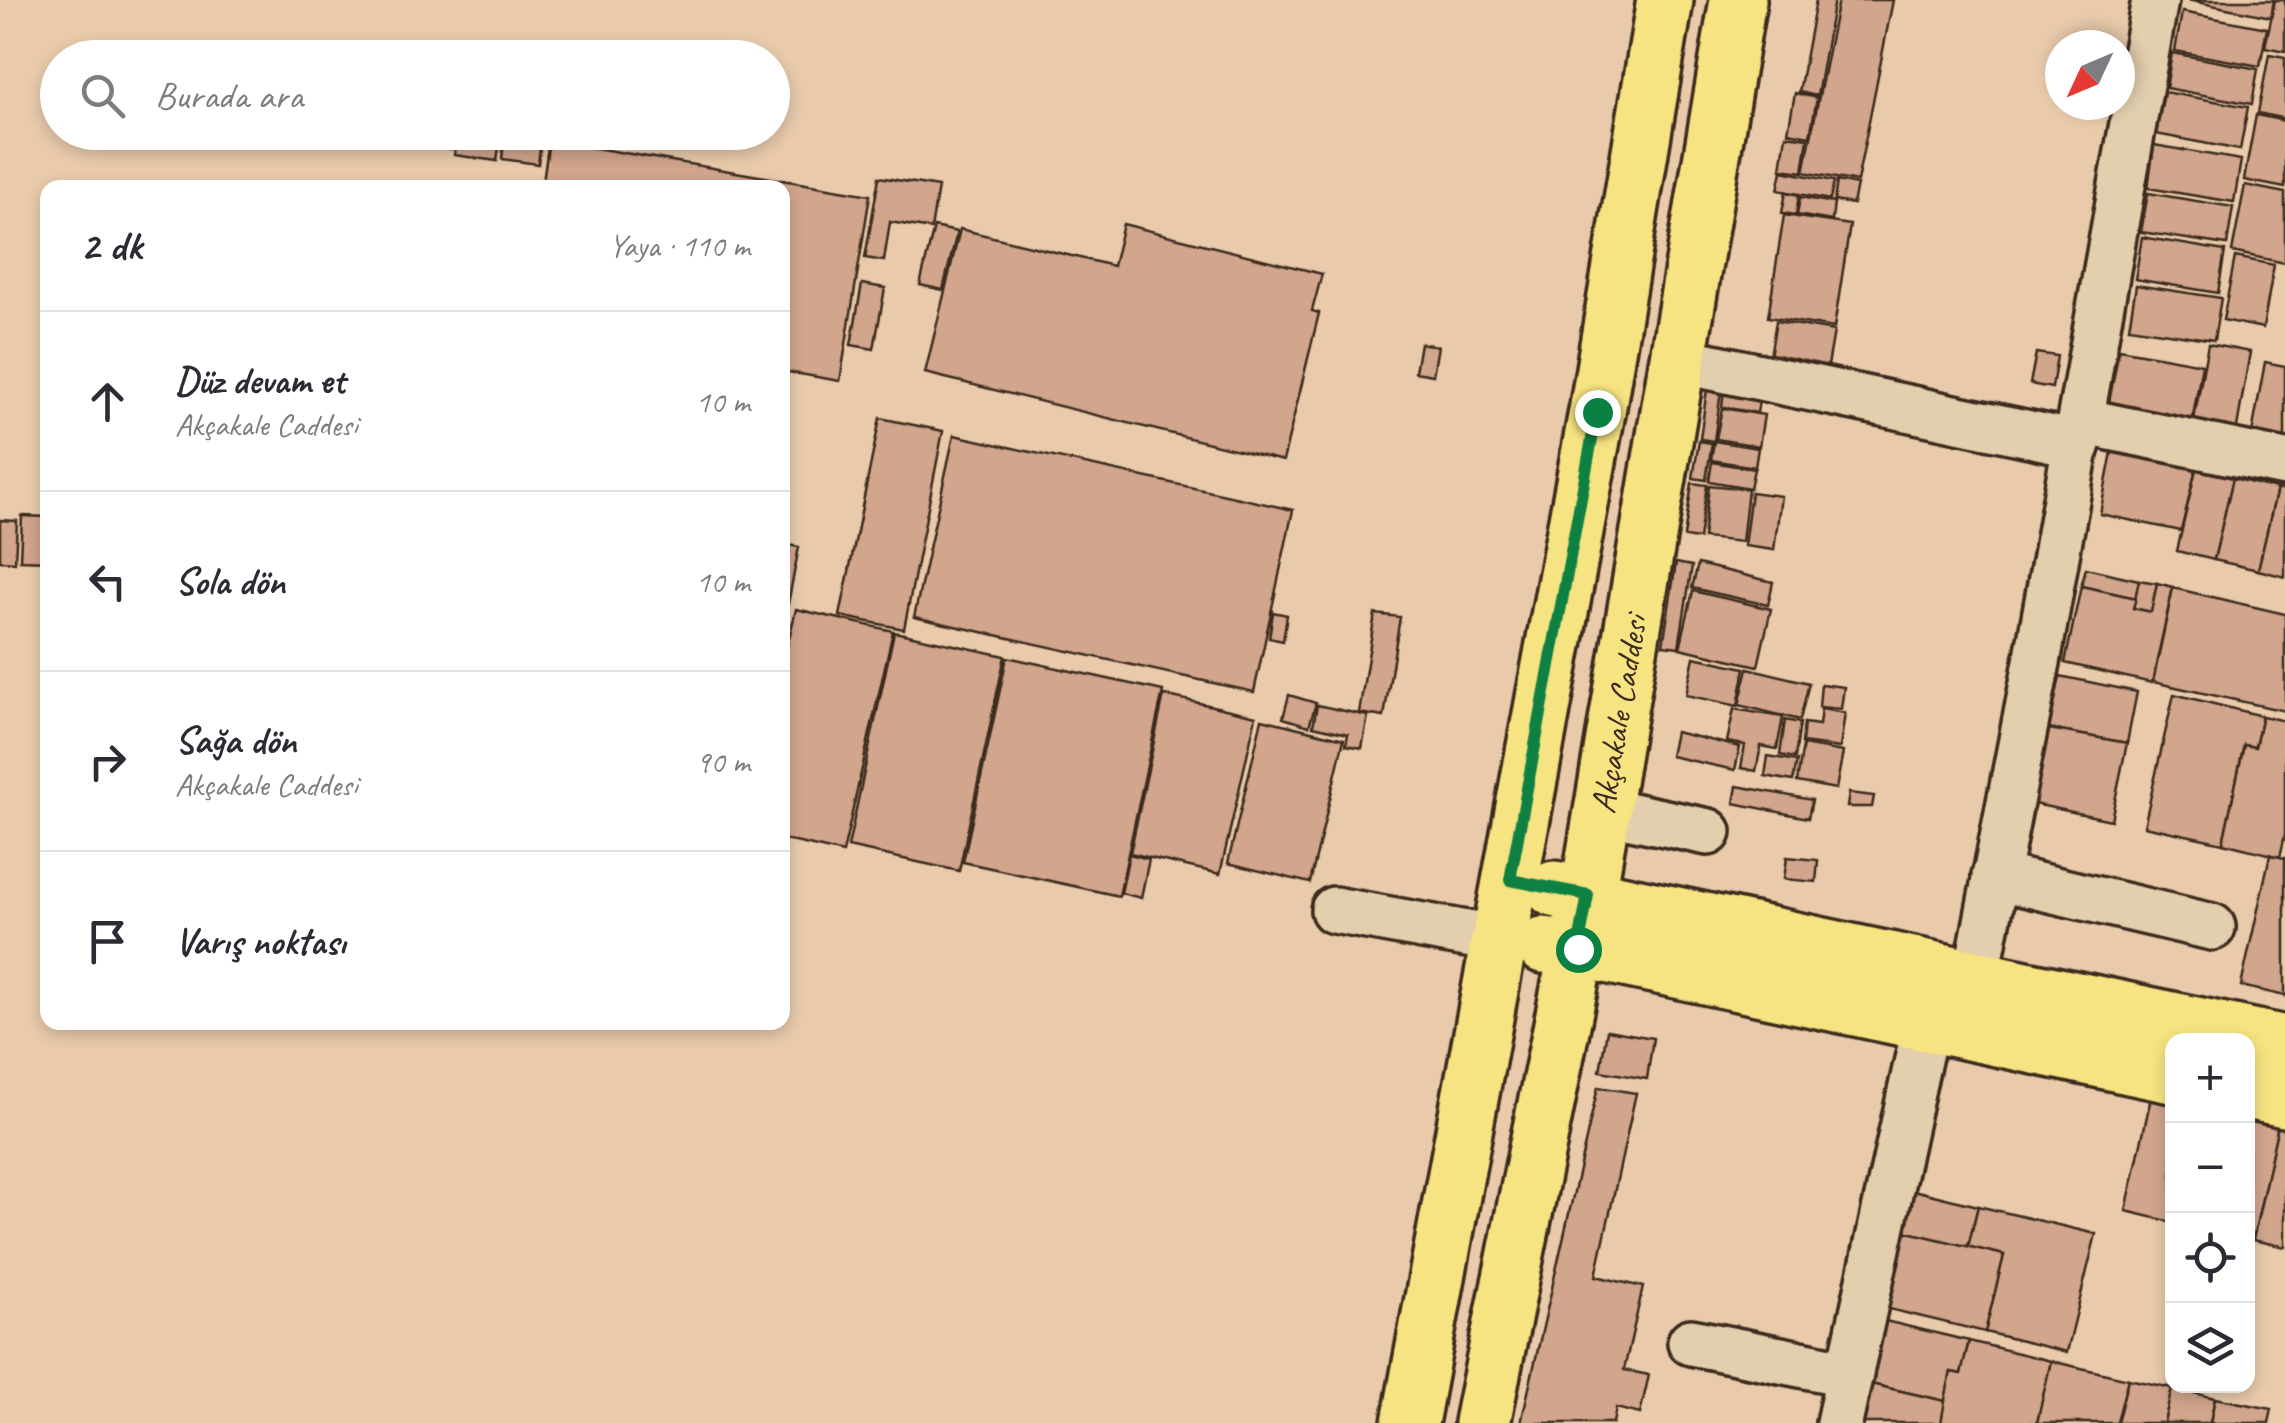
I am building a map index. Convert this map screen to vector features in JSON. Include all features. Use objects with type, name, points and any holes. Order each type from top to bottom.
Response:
[{"type":"main road","points":[[1410,1423],[1597,412],[1665,0]]},
{"type":"main road","name":"Akçakale Caddesi","points":[[1482,1423],[1588,895],[1738,0]]},
{"type":"main road","points":[[1510,880],[2285,1044]]},
{"type":"main road","points":[[1500,940],[1578,949],[2165,1074]]},
{"type":"main road","points":[[2255,1093],[2285,1099]]},
{"type":"street","points":[[1976,979],[2155,0]]},
{"type":"street","points":[[1680,360],[2079,432],[2285,464]]},
{"type":"street","points":[[1603,810],[1708,832]]},
{"type":"street","points":[[1995,876],[2212,928]]},
{"type":"street","points":[[1334,910],[1500,940]]},
{"type":"street","points":[[1839,1423],[1926,1023]]},
{"type":"street","points":[[1691,1342],[1850,1374]]},
{"type":"building","points":[[1816,0],[1834,0],[1817,96],[1799,92]]},
{"type":"building","points":[[1838,0],[1893,0],[1857,182],[1804,172]]},
{"type":"building","points":[[2187,0],[2274,0],[2271,17]]},
{"type":"building","points":[[2275,0],[2285,0],[2285,51],[2265,47]]},
{"type":"building","points":[[2182,12],[2267,28],[2260,66],[2175,51]]},
{"type":"building","points":[[2172,53],[2258,69],[2252,104],[2166,88]]},
{"type":"building","points":[[2269,54],[2285,57],[2285,119],[2258,113]]},
{"type":"building","points":[[2164,92],[2248,107],[2240,150],[2156,134]]},
{"type":"building","points":[[1795,93],[1817,98],[1810,136],[1788,132]]},
{"type":"building","points":[[2256,115],[2285,121],[2285,188],[2244,180]]},
{"type":"building","points":[[1786,135],[1808,138],[1803,172],[1781,169]]},
{"type":"building","points":[[2154,145],[2241,160],[2234,202],[2148,188]]},
{"type":"building","points":[[455,150],[499,150],[497,161],[454,155]]},
{"type":"building","points":[[503,150],[540,150],[538,164],[502,159]]},
{"type":"building","points":[[548,150],[607,150],[782,180],[543,180]]},
{"type":"building","points":[[1782,171],[1834,181],[1830,200],[1778,190]]},
{"type":"building","points":[[879,177],[938,187],[931,229],[890,222],[884,261],[865,258]]},
{"type":"building","points":[[790,181],[870,195],[840,381],[790,372]]},
{"type":"building","points":[[1837,181],[1857,185],[1853,204],[1834,201]]},
{"type":"building","points":[[2245,185],[2285,193],[2285,263],[2232,252]]},
{"type":"building","points":[[1786,192],[1799,195],[1796,215],[1782,213]]},
{"type":"building","points":[[2148,193],[2233,207],[2227,245],[2141,232]]},
{"type":"building","points":[[1800,197],[1834,203],[1832,221],[1797,215]]},
{"type":"building","points":[[1784,215],[1850,225],[1834,328],[1768,317]]},
{"type":"building","points":[[1123,224],[1322,274],[1312,311],[1319,313],[1283,461],[925,373],[960,229],[1113,266]]},
{"type":"building","points":[[934,227],[957,232],[943,290],[920,285]]},
{"type":"building","points":[[2142,237],[2225,251],[2218,293],[2135,279]]},
{"type":"building","points":[[2235,257],[2274,265],[2263,328],[2223,320]]},
{"type":"building","points":[[862,284],[885,288],[874,349],[851,345]]},
{"type":"building","points":[[2136,285],[2221,298],[2214,340],[2129,327]]},
{"type":"building","points":[[1776,321],[1834,331],[1828,366],[1770,356]]},
{"type":"building","points":[[1420,343],[1438,346],[1433,375],[1415,372]]},
{"type":"building","points":[[2208,344],[2250,352],[2236,433],[2193,425]]},
{"type":"building","points":[[2119,349],[2202,364],[2192,423],[2108,408]]},
{"type":"building","points":[[2036,353],[2057,356],[2052,388],[2030,384]]},
{"type":"building","points":[[2265,362],[2285,366],[2285,445],[2251,439]]},
{"type":"building","points":[[1708,382],[1722,384],[1714,441],[1700,439]]},
{"type":"building","points":[[1724,389],[1760,394],[1757,413],[1722,407]]},
{"type":"building","points":[[1722,408],[1764,415],[1759,446],[1716,439]]},
{"type":"building","points":[[880,418],[943,431],[904,629],[840,616]]},
{"type":"building","points":[[954,435],[1293,510],[1254,692],[914,617]]},
{"type":"building","points":[[1699,441],[1712,443],[1706,480],[1693,478]]},
{"type":"building","points":[[1714,441],[1758,448],[1755,467],[1711,460]]},
{"type":"building","points":[[2112,452],[2196,469],[2181,531],[2100,514]]},
{"type":"building","points":[[1712,462],[1754,469],[1750,488],[1709,481]]},
{"type":"building","points":[[2196,469],[2233,478],[2214,560],[2177,551]]},
{"type":"building","points":[[2233,478],[2277,489],[2258,570],[2214,560]]},
{"type":"building","points":[[1692,483],[1707,485],[1699,539],[1684,537]]},
{"type":"building","points":[[1709,485],[1748,489],[1742,542],[1703,538]]},
{"type":"building","points":[[2277,489],[2285,491],[2285,577],[2258,570]]},
{"type":"building","points":[[1751,492],[1781,496],[1774,550],[1744,546]]},
{"type":"building","points":[[22,516],[40,517],[40,561],[20,560]]},
{"type":"building","points":[[0,520],[17,521],[15,562],[0,561]]},
{"type":"building","points":[[790,545],[799,547],[790,594]]},
{"type":"building","points":[[1676,563],[1692,566],[1679,647],[1663,645]]},
{"type":"building","points":[[1698,564],[1773,582],[1768,605],[1692,588]]},
{"type":"building","points":[[2086,568],[2139,580],[2136,598],[2081,586]]},
{"type":"building","points":[[2139,580],[2157,583],[2151,612],[2133,608]]},
{"type":"building","points":[[2157,583],[2173,587],[2152,683],[2065,663],[2081,586],[2136,598],[2133,608],[2151,612]]},
{"type":"building","points":[[2173,588],[2285,614],[2285,711],[2153,682]]},
{"type":"building","points":[[1693,591],[1771,609],[1758,666],[1680,648]]},
{"type":"building","points":[[796,609],[893,631],[843,853],[790,841],[790,634]]},
{"type":"building","points":[[1273,612],[1287,615],[1283,641],[1269,638]]},
{"type":"building","points":[[1375,614],[1400,617],[1384,717],[1359,713]]},
{"type":"building","points":[[894,632],[1005,656],[959,871],[848,847]]},
{"type":"building","points":[[1007,657],[1163,691],[1119,896],[963,862]]},
{"type":"building","points":[[1694,657],[1745,668],[1738,706],[1686,695]]},
{"type":"building","points":[[1748,668],[1809,683],[1800,720],[1739,705]]},
{"type":"building","points":[[2060,676],[2137,692],[2127,743],[2049,729]]},
{"type":"building","points":[[1821,684],[1844,687],[1841,709],[1819,707]]},
{"type":"building","points":[[2174,694],[2262,716],[2255,747],[2244,745],[2223,843],[2144,826]]},
{"type":"building","points":[[1164,695],[1256,716],[1220,874],[1130,853]]},
{"type":"building","points":[[1289,695],[1316,703],[1309,726],[1283,718]]},
{"type":"building","points":[[1317,705],[1368,716],[1362,748],[1346,745],[1348,734],[1313,726]]},
{"type":"building","points":[[1734,709],[1783,717],[1777,749],[1761,746],[1756,771],[1741,768],[1745,745],[1727,742]]},
{"type":"building","points":[[1821,709],[1845,713],[1840,748],[1802,743],[1804,723],[1819,725]]},
{"type":"building","points":[[2262,716],[2285,721],[2285,835],[2280,857],[2223,843],[2244,745],[2255,747]]},
{"type":"building","points":[[1262,719],[1344,739],[1310,883],[1228,863]]},
{"type":"building","points":[[1785,720],[1800,723],[1795,758],[1780,755]]},
{"type":"building","points":[[2049,729],[2127,743],[2111,820],[2034,804]]},
{"type":"building","points":[[1675,732],[1740,747],[1735,770],[1670,756]]},
{"type":"building","points":[[1803,745],[1843,752],[1836,789],[1797,782]]},
{"type":"building","points":[[1768,756],[1797,761],[1793,781],[1765,776]]},
{"type":"building","points":[[1737,786],[1812,800],[1808,818],[1734,803]]},
{"type":"building","points":[[1849,793],[1874,796],[1872,807],[1847,807]]},
{"type":"building","points":[[1129,854],[1149,859],[1141,898],[1121,893]]},
{"type":"building","points":[[2270,855],[2285,858],[2285,996],[2241,986]]},
{"type":"building","points":[[1787,857],[1818,860],[1816,882],[1784,879]]},
{"type":"building","points":[[1607,1030],[1653,1038],[1647,1079],[1600,1071]]},
{"type":"building","points":[[1598,1087],[1636,1093],[1596,1276],[1643,1287],[1624,1370],[1649,1375],[1640,1414],[1616,1408],[1613,1423],[1521,1423]]},
{"type":"building","points":[[2152,1093],[2165,1096],[2165,1220],[2126,1211]]},
{"type":"building","points":[[2255,1116],[2279,1121],[2255,1231]]},
{"type":"building","points":[[2279,1121],[2285,1123],[2285,1247],[2255,1240]]},
{"type":"building","points":[[1913,1190],[1978,1206],[1968,1247],[1904,1231]]},
{"type":"building","points":[[1978,1206],[2096,1234],[2067,1352],[1985,1332],[2004,1255],[1968,1247]]},
{"type":"building","points":[[1904,1231],[2004,1255],[1985,1332],[1885,1308]]},
{"type":"building","points":[[1881,1320],[1969,1341],[1961,1374],[1951,1372],[1945,1401],[1866,1383]]},
{"type":"building","points":[[1969,1341],[2051,1361],[2037,1423],[1940,1423],[1951,1372],[1961,1374]]},
{"type":"building","points":[[2051,1361],[2128,1379],[2117,1423],[2037,1423]]},
{"type":"building","points":[[2128,1379],[2165,1387],[2165,1393],[2171,1393],[2164,1423],[2117,1423]]},
{"type":"building","points":[[1866,1383],[1945,1401],[1941,1423],[1856,1423]]},
{"type":"building","points":[[2171,1393],[2215,1398],[2210,1423],[2164,1423]]},
{"type":"building","points":[[2215,1398],[2272,1409],[2269,1423],[2210,1423]]},
{"type":"route","points":[[1578,949],[1588,895],[1510,880],[1597,412]]}]
